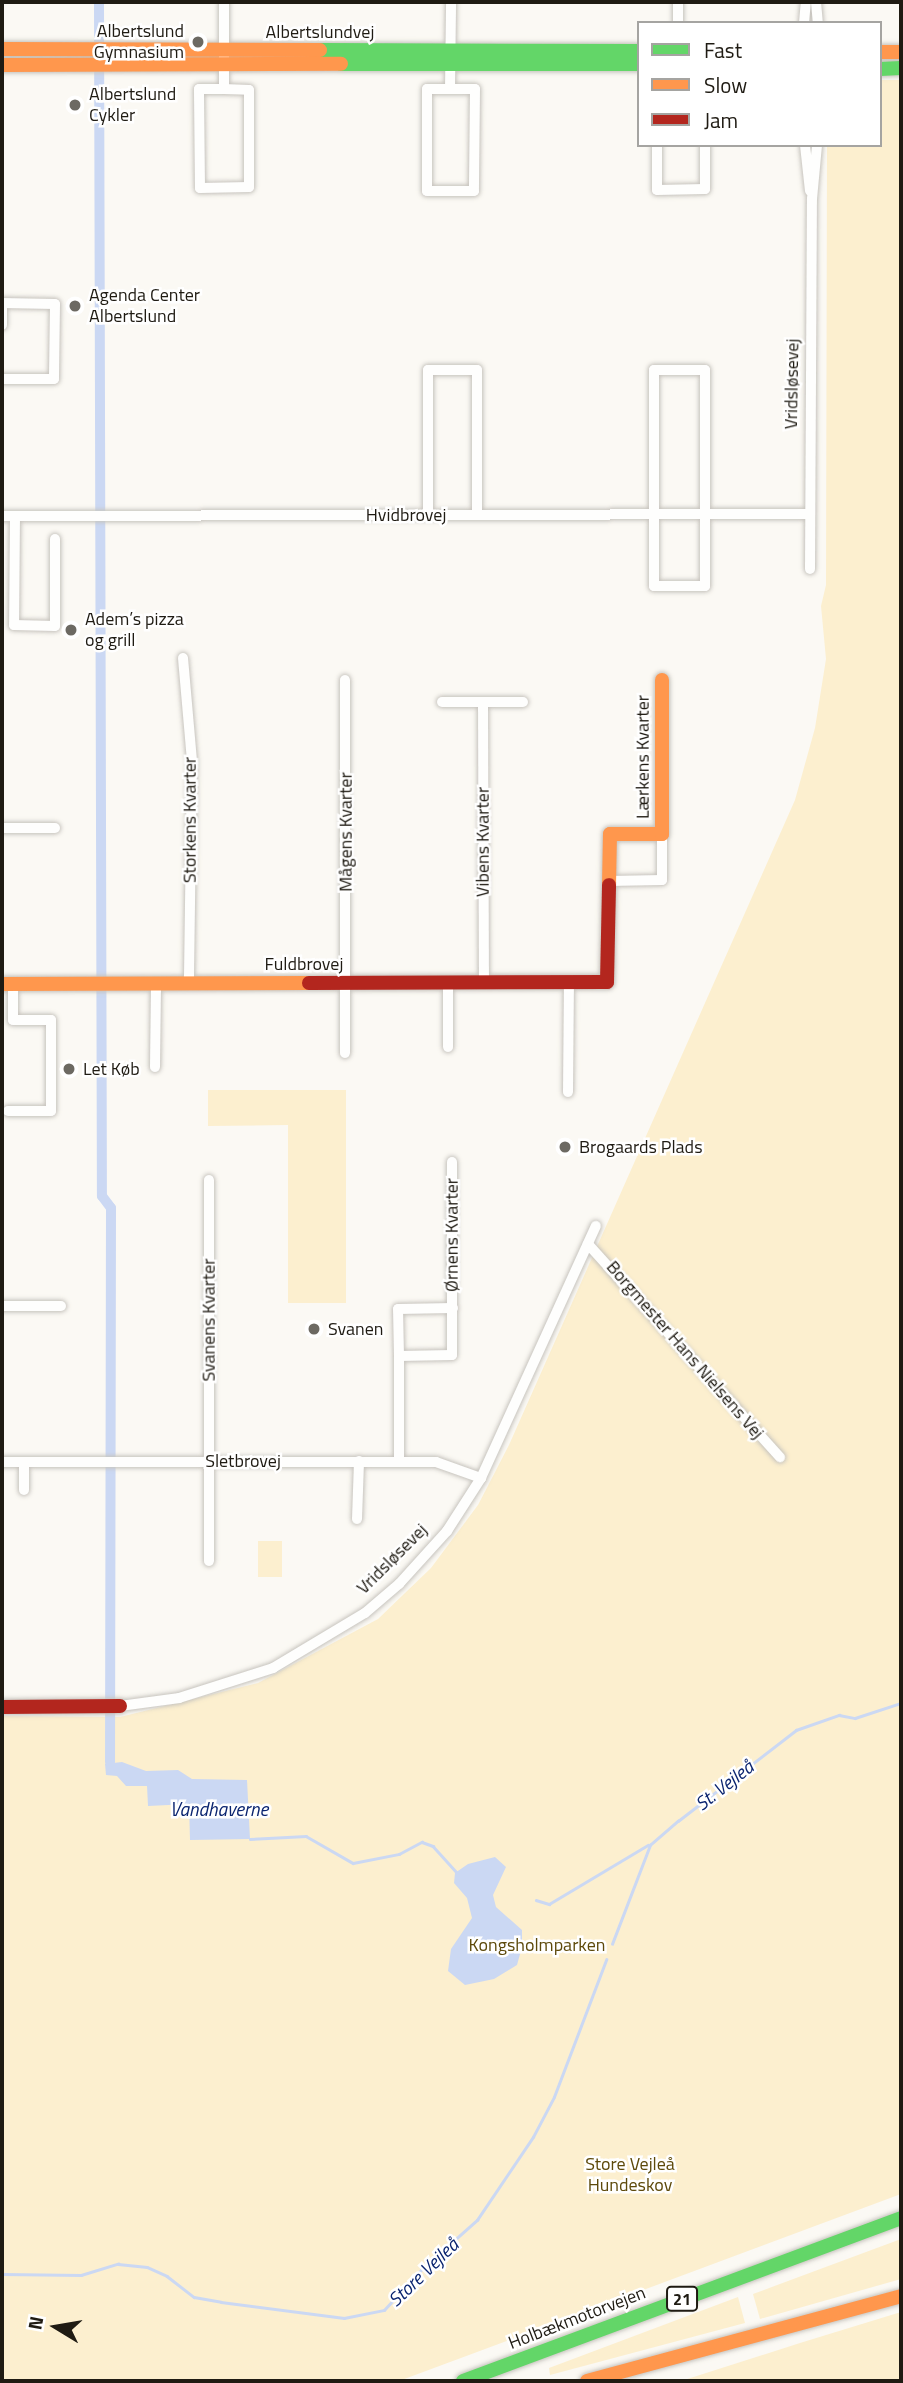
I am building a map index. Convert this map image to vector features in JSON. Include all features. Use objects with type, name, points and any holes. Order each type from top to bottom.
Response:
[{"type":"main road","name":"Albertslundvej","points":[[2,49],[79,49],[107,58]]},
{"type":"main road","name":"Albertslundvej","points":[[451,58],[637,51]]},
{"type":"main road","points":[[882,52],[901,52]]},
{"type":"main road","name":"Albertslundvej","points":[[2,65],[79,65],[107,58],[451,58],[637,64]]},
{"type":"main road","points":[[882,69],[901,68]]},
{"type":"main road","name":"Lærkens Kvarter","points":[[607,982],[610,834],[662,834],[662,680]]},
{"type":"main road","name":"Fuldbrovej","points":[[8,984],[607,982]]},
{"type":"main road","name":"Vridsløsevej","points":[[2,1707],[120,1706]]},
{"type":"main road","name":"Holbækmotorvejen","points":[[463,2381],[901,2218]]},
{"type":"main road","points":[[587,2381],[901,2296]]},
{"type":"street","points":[[224,2],[224,89]]},
{"type":"street","points":[[450,89],[451,2]]},
{"type":"street","points":[[678,2],[678,21]]},
{"type":"street","points":[[804,21],[806,2]]},
{"type":"street","points":[[816,2],[818,21]]},
{"type":"street","points":[[199,89],[224,89],[249,90],[249,187],[200,188],[199,89]]},
{"type":"street","points":[[427,89],[450,89],[474,89],[474,191],[427,191],[427,89]]},
{"type":"street","points":[[657,147],[657,190],[705,189],[705,147]]},
{"type":"street","name":"Vridsløsevej","points":[[805,147],[812,199]]},
{"type":"street","name":"Vridsløsevej","points":[[810,569],[812,199],[817,147]]},
{"type":"street","points":[[2,325],[2,303],[55,304],[54,379],[2,379]]},
{"type":"street","points":[[428,514],[428,370],[477,370],[477,514]]},
{"type":"street","points":[[654,370],[705,370],[705,515],[705,586],[654,586],[654,370]]},
{"type":"street","name":"Hvidbrovej","points":[[2,516],[810,514]]},
{"type":"street","points":[[15,516],[14,625],[55,626],[55,539]]},
{"type":"street","name":"Storkens Kvarter","points":[[183,658],[192,761],[189,984]]},
{"type":"street","name":"Mågens Kvarter","points":[[345,681],[345,1053]]},
{"type":"street","points":[[442,702],[523,702]]},
{"type":"street","name":"Vibens Kvarter","points":[[483,702],[484,982]]},
{"type":"street","points":[[2,828],[55,828]]},
{"type":"street","name":"Lærkens Kvarter","points":[[609,881],[662,880],[662,834]]},
{"type":"street","points":[[448,982],[448,1047]]},
{"type":"street","points":[[569,982],[569,1092]]},
{"type":"street","points":[[8,984],[13,1020],[51,1020],[51,1111],[8,1111]]},
{"type":"street","points":[[155,1067],[156,984]]},
{"type":"street","name":"Ørnens Kvarter","points":[[399,1356],[453,1355],[452,1161]]},
{"type":"street","name":"Svanens Kvarter","points":[[209,1180],[209,1561]]},
{"type":"street","name":"Vridsløsevej","points":[[120,1706],[226,1686],[312,1648],[399,1584],[447,1531],[481,1478],[596,1226]]},
{"type":"street","name":"Borgmester Hans Nielsens Vej","points":[[588,1244],[780,1457]]},
{"type":"street","points":[[2,1306],[61,1306]]},
{"type":"street","name":"Ørnens Kvarter","points":[[399,1461],[398,1309],[453,1308]]},
{"type":"street","points":[[357,1519],[359,1461]]},
{"type":"street","name":"Sletbrovej","points":[[2,1462],[436,1462],[481,1478]]},
{"type":"street","points":[[24,1462],[24,1490]]},
{"type":"green space","name":"Kongsholmparken","points":[[882,80],[901,80],[901,2194],[399,2381],[2,2381],[2,1716],[120,1717],[258,1683],[378,1619],[431,1568],[478,1505],[509,1445],[795,800],[815,728],[826,659],[821,606],[826,585],[827,147],[882,147]]},
{"type":"green space","points":[[208,1090],[346,1090],[346,1303],[288,1303],[288,1125],[208,1126]]},
{"type":"green space","points":[[258,1541],[282,1541],[282,1577],[258,1577]]},
{"type":"green space","points":[[901,2239],[901,2279],[760,2319],[753,2294]]},
{"type":"green space","points":[[738,2297],[745,2323],[550,2375],[549,2368]]},
{"type":"green space","points":[[901,2312],[901,2381],[681,2381],[800,2343]]},
{"type":"water","name":"Vandhaverne","points":[[122,1762],[146,1771],[178,1770],[192,1779],[247,1780],[250,1839],[190,1840],[189,1804],[148,1806],[147,1786],[126,1786],[117,1776],[106,1775],[105,1764]]},
{"type":"water","points":[[495,1857],[506,1867],[493,1895],[496,1907],[522,1930],[522,1947],[517,1965],[494,1979],[465,1985],[448,1971],[451,1949],[472,1918],[467,1898],[454,1883],[455,1873],[468,1864]]},
{"type":"waterway","points":[[99,2],[102,1196],[111,1208],[110,1762]]},
{"type":"waterway","name":"St. Vejleå","points":[[612,1944],[650,1845],[678,1821],[796,1730],[839,1715],[855,1718],[901,1703]]},
{"type":"waterway","points":[[250,1839],[306,1836],[353,1863],[399,1854],[422,1842],[433,1846],[457,1873]]},
{"type":"waterway","points":[[536,1900],[549,1904],[648,1845]]},
{"type":"waterway","name":"Store Vejleå","points":[[2,2274],[81,2275],[118,2264],[147,2267],[167,2276],[194,2297],[221,2302],[344,2318],[384,2310],[422,2269],[477,2220],[533,2137],[554,2097],[606,1960]]},
{"type":"traffic: fast","points":[[320,50],[637,51]]},
{"type":"traffic: fast","points":[[341,64],[637,64]]},
{"type":"traffic: fast","points":[[882,69],[901,68]]},
{"type":"traffic: fast","points":[[463,2381],[901,2218]]},
{"type":"traffic: slow","points":[[2,49],[320,50]]},
{"type":"traffic: slow","points":[[882,52],[901,52]]},
{"type":"traffic: slow","points":[[2,65],[341,64]]},
{"type":"traffic: slow","points":[[609,885],[610,834],[662,834],[662,680]]},
{"type":"traffic: slow","points":[[2,984],[309,983]]},
{"type":"traffic: slow","points":[[587,2381],[901,2296]]},
{"type":"traffic: jam","points":[[309,983],[607,982],[609,885]]},
{"type":"traffic: jam","points":[[2,1707],[120,1706]]},
{"type":"place","name":"Albertslund Gymnasium","points":[[198,42]]},
{"type":"place","name":"Albertslund Cykler","points":[[75,105]]},
{"type":"place","name":"Agenda Center Albertslund","points":[[75,306]]},
{"type":"place","name":"Adem’s pizza og grill","points":[[71,630]]},
{"type":"place","name":"Let Køb","points":[[69,1069]]},
{"type":"place","name":"Brogaards Plads","points":[[565,1147]]},
{"type":"place","name":"Svanen","points":[[314,1329]]},
{"type":"park label","name":"Store Vejleå Hundeskov","points":[[630,2175]]}]
